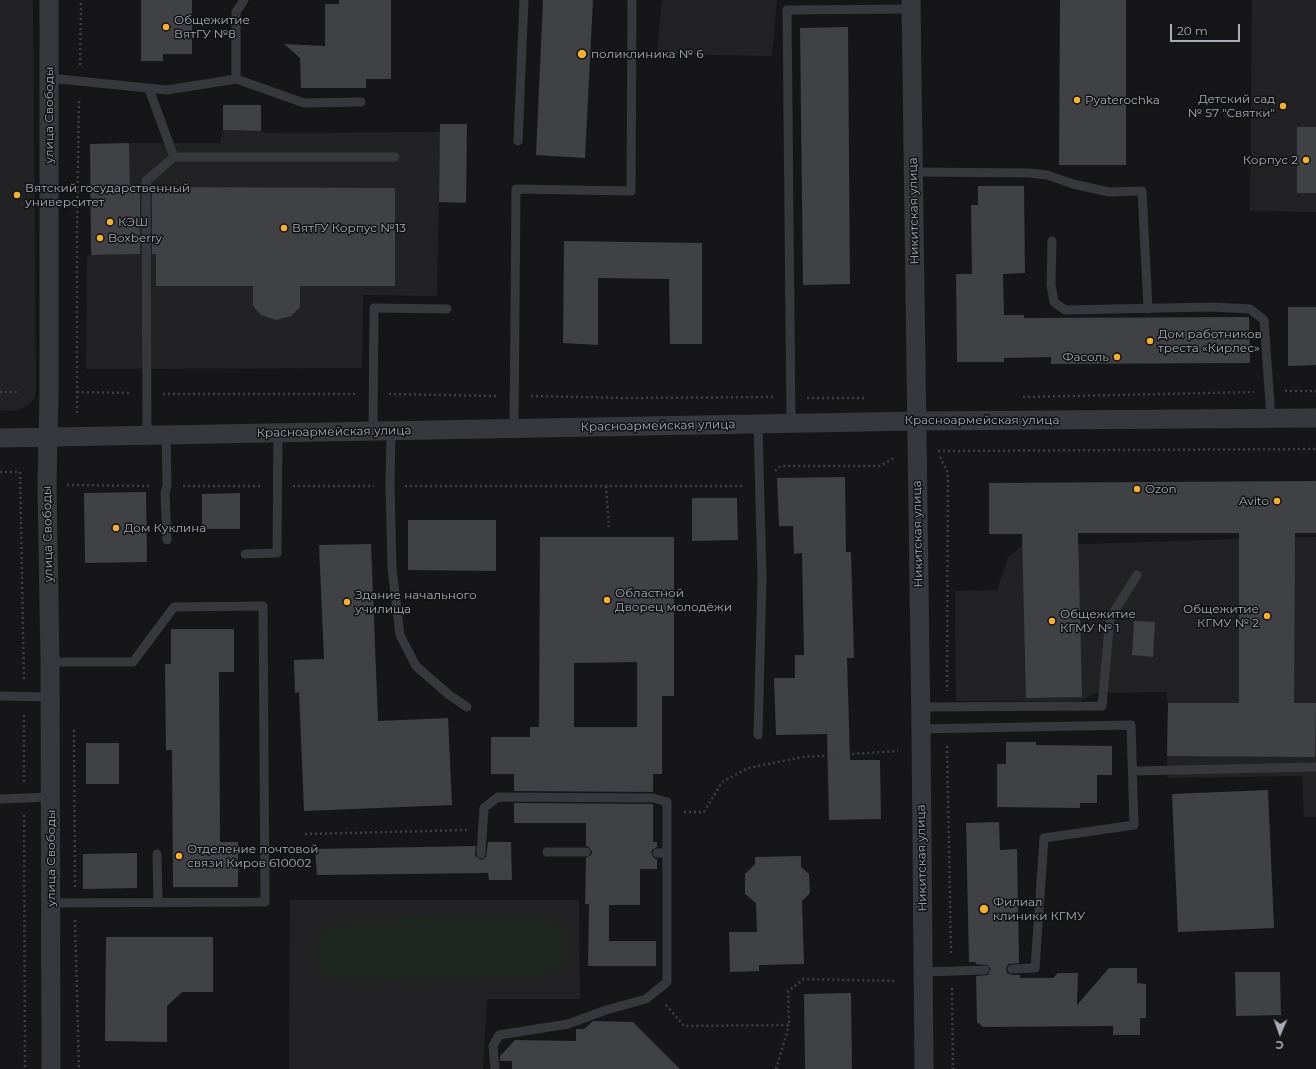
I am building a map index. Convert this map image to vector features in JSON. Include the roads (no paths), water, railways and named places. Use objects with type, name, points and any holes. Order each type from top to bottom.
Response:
[{"type":"street","name":"улица Свободы","points":[[49,0],[48,484],[51,1069]]},
{"type":"street","name":"Никитская улица","points":[[911,4],[921,707],[924,1069]]},
{"type":"street","name":"Красноармейская улица","points":[[0,438],[917,420],[1316,418]]},
{"type":"lane","points":[[236,80],[236,12],[244,0]]},
{"type":"lane","points":[[518,141],[524,0]]},
{"type":"lane","points":[[514,428],[516,189],[631,191],[632,0]]},
{"type":"lane","points":[[791,423],[787,10],[911,4]]},
{"type":"lane","points":[[49,78],[167,90],[236,80],[304,103],[361,102]]},
{"type":"lane","points":[[149,89],[174,157]]},
{"type":"lane","points":[[147,435],[146,181],[174,157],[395,157]]},
{"type":"lane","points":[[914,172],[1047,175],[1073,184],[1109,192],[1142,191],[1148,309]]},
{"type":"lane","points":[[1052,241],[1051,285],[1054,302],[1065,310],[1210,308],[1250,309],[1264,320],[1271,418]]},
{"type":"lane","points":[[447,310],[374,308],[374,394],[382,431],[390,486],[392,568],[400,634],[416,666],[448,694],[467,707]]},
{"type":"lane","points":[[758,424],[762,579],[758,735]]},
{"type":"lane","points":[[245,554],[277,553],[278,433]]},
{"type":"lane","points":[[166,435],[165,493],[167,540]]},
{"type":"lane","points":[[921,707],[1102,706],[1110,618],[1137,575]]},
{"type":"lane","points":[[50,662],[132,662],[174,607],[263,606],[265,902],[51,903]]},
{"type":"lane","points":[[0,696],[50,697]]},
{"type":"lane","points":[[921,728],[1131,725],[1134,825],[1044,838],[1035,968],[1012,969]]},
{"type":"lane","points":[[1133,771],[1316,767]]},
{"type":"lane","points":[[0,799],[50,797]]},
{"type":"lane","points":[[481,854],[484,808],[498,797],[653,798],[667,802],[667,982],[646,999],[606,1010],[568,1024],[499,1035],[493,1046],[495,1069]]},
{"type":"lane","points":[[547,852],[586,852]]},
{"type":"lane","points":[[657,853],[668,853]]},
{"type":"lane","points":[[157,854],[158,902]]},
{"type":"lane","points":[[924,972],[985,970]]},
{"type":"place","name":"Общежитие ВятГУ №8","points":[[166,27]]},
{"type":"place","name":"поликлиника № 6","points":[[582,54]]},
{"type":"place","name":"Pyaterochka","points":[[1077,100]]},
{"type":"place","name":"Детский сад № 57 \"Святки\"","points":[[1283,106]]},
{"type":"place","name":"Корпус 2","points":[[1306,160]]},
{"type":"place","name":"Вятский государственный университет","points":[[17,195]]},
{"type":"place","name":"КЭШ","points":[[110,222]]},
{"type":"place","name":"ВятГУ Корпус №13","points":[[284,228]]},
{"type":"place","name":"Boxberry","points":[[100,238]]},
{"type":"place","name":"Дом работников треста «Кирлес»","points":[[1150,341]]},
{"type":"place","name":"Фасоль","points":[[1117,357]]},
{"type":"place","name":"Ozon","points":[[1137,489]]},
{"type":"place","name":"Avito","points":[[1277,501]]},
{"type":"place","name":"Дом Куклина","points":[[116,528]]},
{"type":"place","name":"Областной Дворец молодёжи","points":[[607,600]]},
{"type":"place","name":"Здание начального училища","points":[[347,602]]},
{"type":"place","name":"Общежитие КГМУ № 2","points":[[1267,616]]},
{"type":"place","name":"Общежитие КГМУ № 1","points":[[1052,621]]},
{"type":"place","name":"Отделение почтовой связи Киров 610002","points":[[179,856]]},
{"type":"place","name":"Филиал клиники КГМУ","points":[[984,909]]}]
